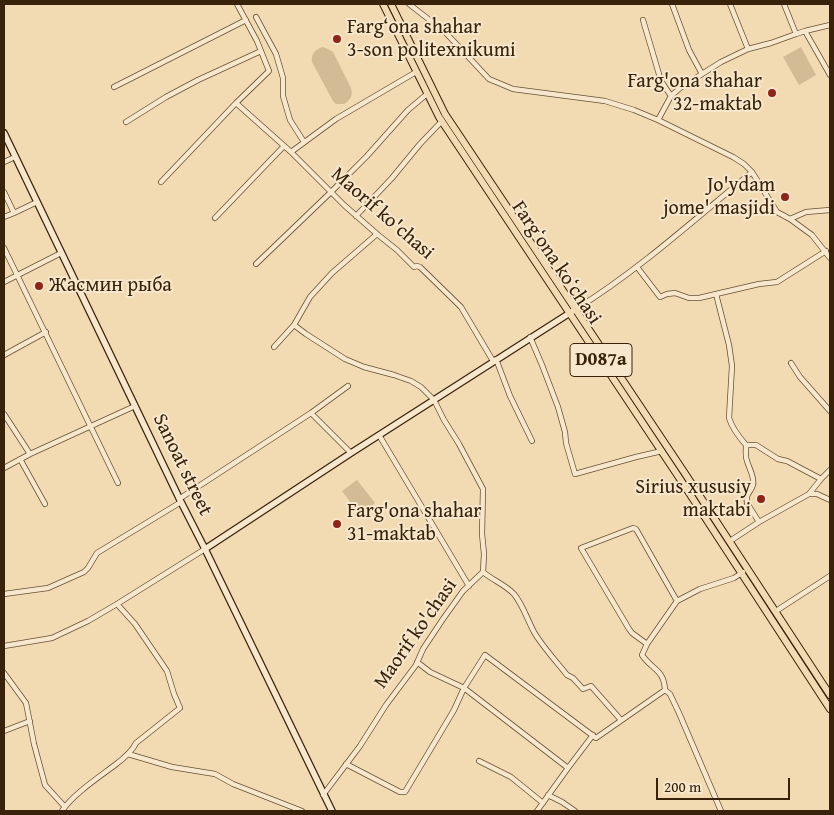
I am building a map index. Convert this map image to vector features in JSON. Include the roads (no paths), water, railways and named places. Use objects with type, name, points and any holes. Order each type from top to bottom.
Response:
[{"type":"main road","name":"Fargʻona koʻchasi","points":[[383,4],[442,121],[730,542],[745,571],[830,709]]},
{"type":"main road","name":"Fargʻona koʻchasi","points":[[391,4],[446,114],[662,451],[745,571],[776,612],[830,695]]},
{"type":"main road","name":"Sanoat street","points":[[4,133],[332,811]]},
{"type":"main road","points":[[205,549],[573,311]]},
{"type":"street","points":[[162,182],[236,103],[269,71],[237,4]]},
{"type":"street","points":[[409,4],[445,32],[489,79],[513,89],[605,101],[634,110],[733,157],[752,172],[777,212],[790,218],[812,236],[830,258]]},
{"type":"street","points":[[672,4],[689,50],[702,74]]},
{"type":"street","points":[[730,4],[748,49]]},
{"type":"street","points":[[784,4],[796,34]]},
{"type":"street","points":[[256,17],[276,54],[283,78],[282,96],[290,120],[304,142]]},
{"type":"street","points":[[114,87],[246,20]]},
{"type":"street","points":[[643,20],[660,81],[671,96]]},
{"type":"street","points":[[658,120],[671,96],[680,88],[721,62],[748,49],[830,25]]},
{"type":"street","points":[[805,31],[830,76]]},
{"type":"street","points":[[126,122],[198,80],[261,52]]},
{"type":"street","points":[[290,152],[336,119],[416,72]]},
{"type":"street","points":[[256,264],[367,156],[408,110],[427,94]]},
{"type":"street","name":"Maorif ko'chasi","points":[[236,103],[284,146],[330,193],[397,250],[414,267],[420,267],[460,307],[495,360],[532,441]]},
{"type":"street","points":[[356,216],[442,121]]},
{"type":"street","points":[[215,218],[284,146]]},
{"type":"street","points":[[4,162],[15,157]]},
{"type":"street","points":[[573,311],[637,267],[752,172]]},
{"type":"street","points":[[4,192],[14,213]]},
{"type":"street","points":[[4,217],[37,202]]},
{"type":"street","points":[[790,218],[806,212],[830,210]]},
{"type":"street","points":[[274,348],[294,325],[310,298],[332,273],[377,234]]},
{"type":"street","points":[[4,248],[118,483]]},
{"type":"street","points":[[637,267],[660,297],[675,293],[689,298],[699,298],[759,284],[777,282],[826,251]]},
{"type":"street","points":[[4,282],[61,252]]},
{"type":"street","points":[[716,294],[725,325],[732,366],[729,422],[746,445],[746,456],[754,484],[746,500],[759,522]]},
{"type":"street","points":[[294,325],[345,359],[364,367],[411,381],[421,387],[434,400]]},
{"type":"street","points":[[4,354],[46,332]]},
{"type":"street","points":[[530,338],[558,407],[575,474],[662,451]]},
{"type":"street","points":[[791,362],[800,377],[830,411]]},
{"type":"street","points":[[4,594],[48,588],[84,572],[97,553],[311,413],[348,386]]},
{"type":"street","name":"Maorif ko'chasi","points":[[323,794],[360,746],[463,591],[483,572],[483,489],[434,400]]},
{"type":"street","points":[[4,468],[30,454],[135,406]]},
{"type":"street","points":[[311,413],[351,453]]},
{"type":"street","points":[[4,414],[30,454]]},
{"type":"street","points":[[379,435],[469,586]]},
{"type":"street","points":[[746,445],[756,445],[778,459],[787,460],[821,479]]},
{"type":"street","points":[[20,459],[44,504]]},
{"type":"street","points":[[730,542],[759,522],[809,494],[830,470]]},
{"type":"street","points":[[809,494],[817,494],[830,500]]},
{"type":"street","points":[[647,644],[629,629],[581,548],[633,528],[636,529],[677,601]]},
{"type":"street","points":[[4,646],[52,638],[88,621],[205,549]]},
{"type":"street","points":[[721,811],[679,713],[670,694],[665,690],[661,675],[642,655],[647,644],[677,601],[700,589],[734,578],[745,571]]},
{"type":"street","points":[[483,572],[490,578],[505,585],[516,596],[535,633],[567,675],[573,678],[583,689],[591,686],[621,720]]},
{"type":"street","points":[[776,612],[830,576]]},
{"type":"street","points":[[4,673],[26,703],[45,785],[64,809],[83,790],[128,754],[136,743],[180,708],[167,671],[136,624],[117,604]]},
{"type":"street","points":[[346,764],[400,792],[405,792],[454,710],[464,688],[484,654],[596,738],[665,690]]},
{"type":"street","points":[[417,662],[430,672],[464,688],[568,768]]},
{"type":"street","points":[[4,731],[30,722]]},
{"type":"street","points":[[537,811],[593,735]]},
{"type":"street","points":[[128,754],[172,767],[215,774],[232,784],[302,811]]},
{"type":"street","points":[[479,761],[511,777],[543,803]]},
{"type":"street","points":[[548,795],[575,811]]},
{"type":"place","name":"Farg‘ona shahar 3-son politexnikumi","points":[[337,39]]},
{"type":"place","name":"Farg'ona shahar 32-maktab","points":[[772,93]]},
{"type":"place","name":"Jo'ydam jome' masjidi","points":[[785,197]]},
{"type":"place","name":"Жасмин рыба","points":[[39,286]]},
{"type":"place","name":"Sirius xususiy maktabi","points":[[761,499]]},
{"type":"place","name":"Farg'ona shahar 31-maktab","points":[[337,524]]}]
